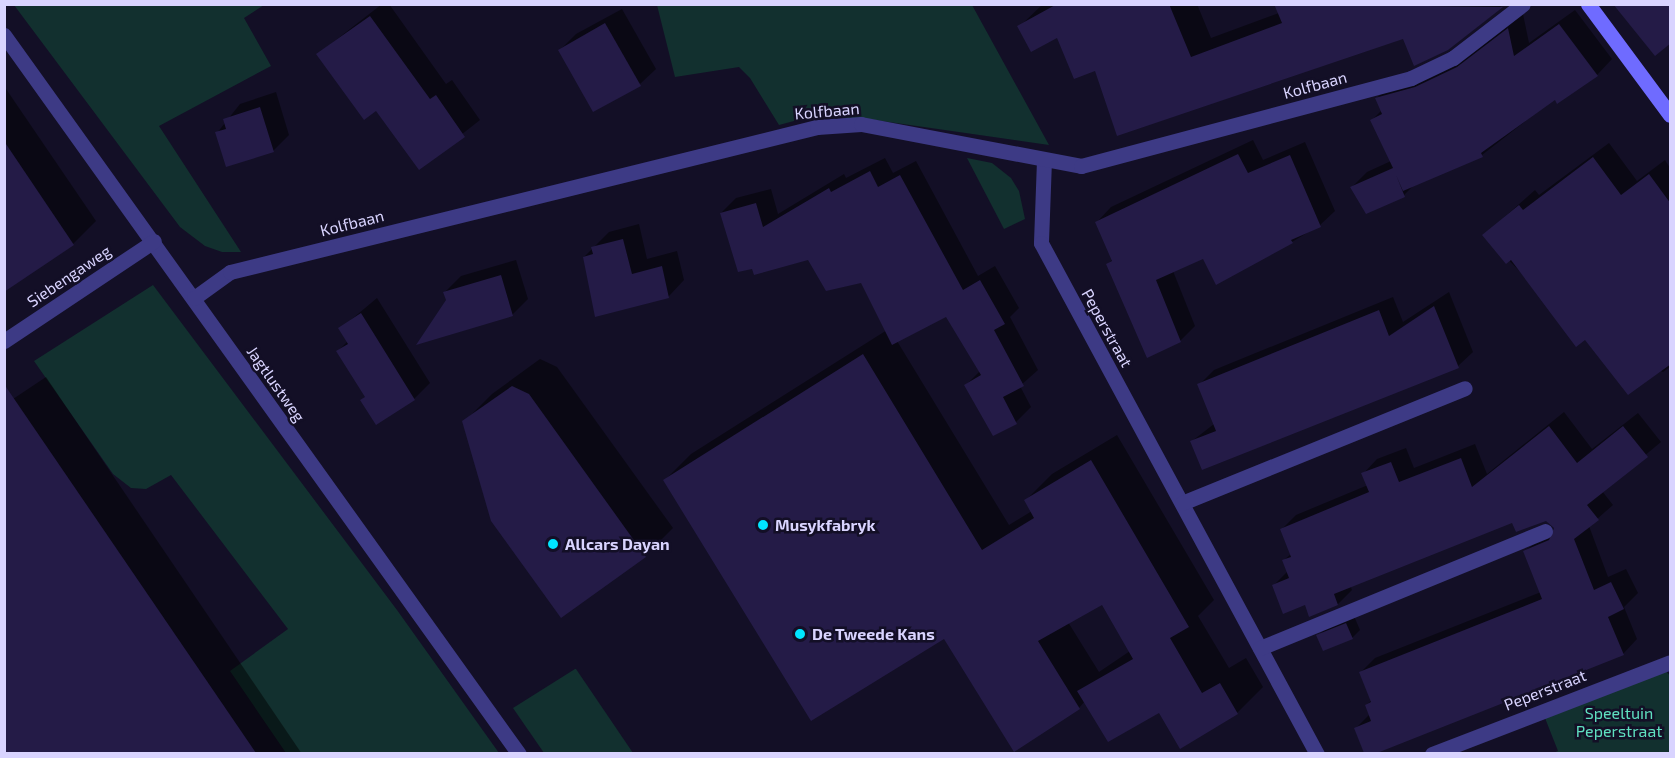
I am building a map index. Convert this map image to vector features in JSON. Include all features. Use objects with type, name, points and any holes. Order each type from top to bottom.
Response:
[{"type":"street","name":"Kolfbaan","points":[[194,298],[230,272],[817,127],[861,124],[1082,166],[1411,78],[1453,58],[1523,4]]},
{"type":"street","points":[[1588,4],[1671,115]]},
{"type":"street","name":"Jagtlustweg","points":[[4,35],[154,241],[519,753]]},
{"type":"street","name":"Peperstraat","points":[[1044,160],[1041,243],[1317,753]]},
{"type":"street","name":"Siebengaweg","points":[[4,341],[154,241]]},
{"type":"street","points":[[1182,504],[1465,388]]},
{"type":"street","points":[[1260,648],[1545,531]]},
{"type":"street","name":"Peperstraat","points":[[1432,753],[1671,662]]},
{"type":"green space","points":[[14,5],[264,5],[244,18],[271,66],[159,126],[241,252],[222,252],[205,246],[180,227]]},
{"type":"green space","points":[[657,5],[972,5],[1049,145],[861,118],[805,118],[779,125],[750,78],[739,67],[675,77]]},
{"type":"green space","points":[[967,158],[992,163],[1011,178],[1019,191],[1025,219],[1004,229]]},
{"type":"green space","points":[[153,285],[397,610],[499,753],[286,753],[230,671],[288,629],[171,475],[146,489],[131,488],[113,474],[34,361]]},
{"type":"green space","points":[[575,669],[633,753],[544,753],[513,708]]},
{"type":"green space","name":"Speeltuin Peperstraat","points":[[1666,671],[1670,676],[1670,753],[1553,753],[1558,751],[1545,718]]},
{"type":"building","points":[[1057,4],[1169,4],[1191,57],[1282,23],[1274,4],[1503,7],[1448,50],[1414,66],[1403,39],[1117,136],[1095,71],[1074,79],[1057,38],[1031,52],[1017,26]]},
{"type":"building","points":[[1613,4],[1671,4],[1671,43],[1655,56]]},
{"type":"building","points":[[370,16],[430,99],[436,95],[465,137],[419,170],[376,111],[364,120],[316,54]]},
{"type":"building","points":[[605,23],[641,86],[593,112],[558,50]]},
{"type":"building","points":[[1559,24],[1598,76],[1557,104],[1555,100],[1481,153],[1483,157],[1403,191],[1396,175],[1405,197],[1366,214],[1350,187],[1393,168],[1370,120],[1382,114],[1375,98],[1415,87],[1457,67],[1508,28],[1514,56]]},
{"type":"building","points":[[260,107],[274,152],[226,167],[215,132],[226,129],[223,119]]},
{"type":"building","points":[[4,141],[74,245],[4,292]]},
{"type":"building","points":[[1238,154],[1248,173],[1290,155],[1321,227],[1291,240],[1293,243],[1216,285],[1203,259],[1156,280],[1181,342],[1147,358],[1106,264],[1112,261],[1095,222]]},
{"type":"building","points":[[1593,157],[1621,195],[1649,174],[1671,204],[1671,364],[1628,395],[1585,340],[1576,347],[1511,260],[1506,264],[1482,235],[1519,205],[1523,210]]},
{"type":"building","points":[[870,171],[878,187],[900,175],[963,290],[980,280],[1005,324],[994,330],[1024,386],[1003,397],[1017,424],[993,436],[964,385],[981,375],[946,317],[892,345],[861,283],[826,291],[808,260],[754,275],[752,269],[738,272],[720,213],[756,203],[763,227],[829,188],[831,192]]},
{"type":"building","points":[[623,239],[632,274],[662,266],[669,298],[595,317],[583,257],[593,254],[591,247]]},
{"type":"building","points":[[501,275],[513,316],[416,345],[446,300],[443,292]]},
{"type":"building","points":[[1434,306],[1459,368],[1202,470],[1190,441],[1216,431],[1197,384],[1379,310],[1389,336]]},
{"type":"building","points":[[361,313],[415,400],[376,425],[360,400],[365,397],[336,351],[348,344],[338,328]]},
{"type":"building","points":[[863,354],[982,550],[1034,518],[1024,500],[1091,460],[1189,627],[1170,638],[1202,693],[1220,683],[1238,714],[1180,749],[1159,713],[1108,742],[1077,691],[1133,659],[1102,605],[1038,641],[1080,709],[1014,752],[944,639],[811,721],[663,480]]},
{"type":"building","points":[[4,384],[142,586],[256,753],[4,753]]},
{"type":"building","points":[[512,386],[529,394],[646,557],[561,618],[491,521],[462,421]]},
{"type":"building","points":[[1549,426],[1577,463],[1623,426],[1648,457],[1587,505],[1599,520],[1574,539],[1594,590],[1611,582],[1624,609],[1608,617],[1624,655],[1377,753],[1364,753],[1354,728],[1371,721],[1365,705],[1371,702],[1359,672],[1542,599],[1523,551],[1549,540],[1554,528],[1546,521],[1516,532],[1512,523],[1334,594],[1338,605],[1309,617],[1305,605],[1283,614],[1272,585],[1289,578],[1282,560],[1291,557],[1280,529],[1369,492],[1361,473],[1391,462],[1399,482],[1461,458],[1472,487]]},
{"type":"building","points":[[1346,623],[1353,639],[1323,651],[1316,635]]},
{"type":"place","name":"Musykfabryk","points":[[763,525]]},
{"type":"place","name":"Allcars Dayan","points":[[553,544]]},
{"type":"place","name":"De Tweede Kans","points":[[800,634]]}]
